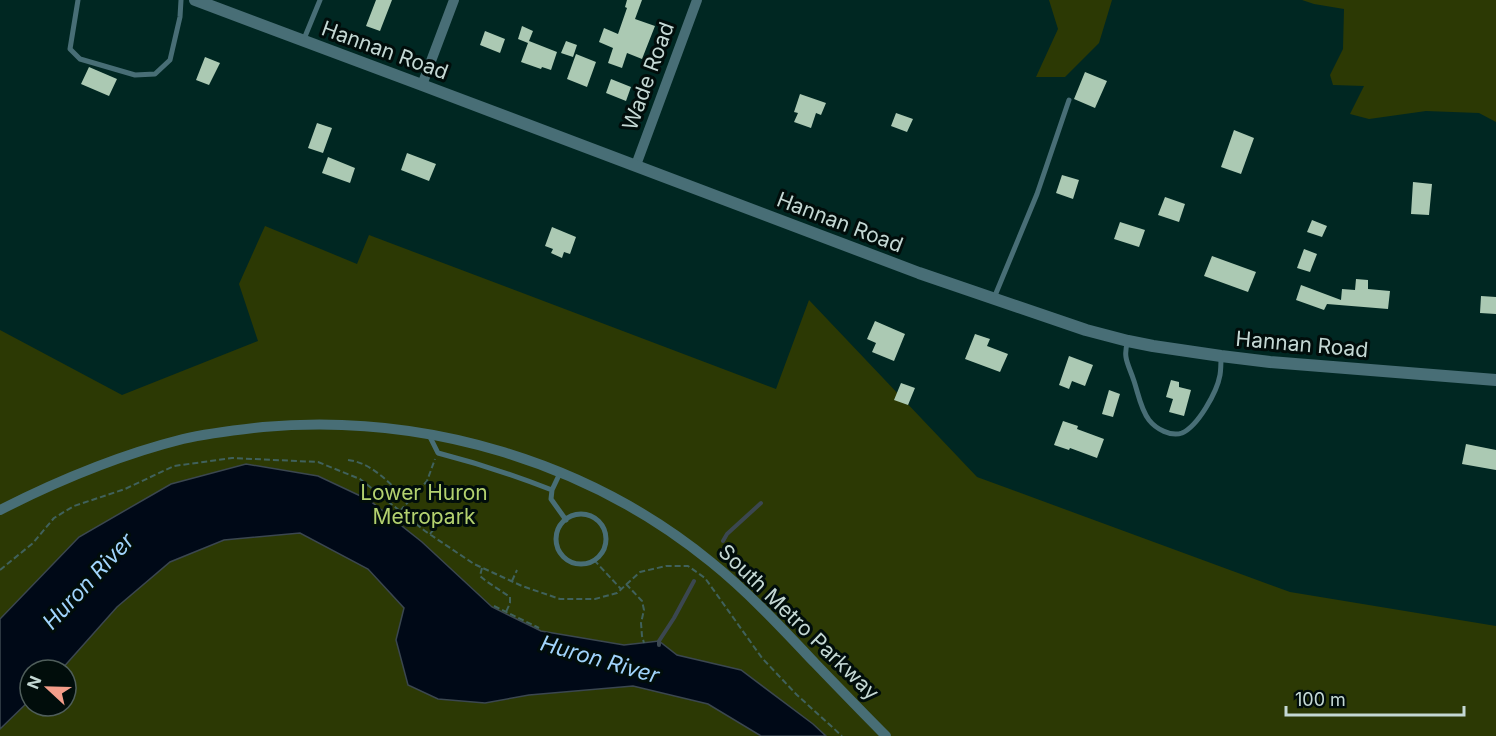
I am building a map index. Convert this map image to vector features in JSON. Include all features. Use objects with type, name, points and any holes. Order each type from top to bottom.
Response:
[{"type":"street","name":"Hannan Road","points":[[195,0],[919,273],[1086,330],[1128,341],[1221,356],[1496,381]]},
{"type":"street","points":[[422,85],[454,0]]},
{"type":"street","name":"Wade Road","points":[[636,165],[698,0]]},
{"type":"street","name":"South Metro Parkway","points":[[0,510],[97,465],[162,445],[245,429],[312,424],[373,427],[429,434],[496,450],[560,472],[606,494],[666,530],[709,560],[760,606],[886,736]]},
{"type":"lane","points":[[78,0],[70,49],[80,59],[135,75],[155,74],[170,60],[180,17],[181,0]]},
{"type":"lane","points":[[304,41],[320,0]]},
{"type":"lane","points":[[993,299],[1037,194],[1069,100]]},
{"type":"lane","points":[[1128,341],[1124,352],[1143,409],[1149,421],[1161,430],[1173,434],[1182,433],[1189,428],[1202,413],[1213,395],[1220,376],[1221,356]]},
{"type":"lane","points":[[429,434],[438,453],[516,475],[552,490]]},
{"type":"lane","points":[[560,472],[552,490],[551,499],[566,520]]},
{"type":"lane","points":[[578,514],[594,518],[601,524],[606,539],[601,554],[594,560],[581,564],[566,559],[561,553],[556,538],[558,529],[566,520],[578,514]]},
{"type":"path","points":[[400,511],[427,481],[438,453]]},
{"type":"path","points":[[0,570],[33,543],[54,518],[74,506],[125,489],[174,466],[232,458],[318,462],[360,479],[430,534],[474,564],[560,599],[595,599],[617,593],[640,572],[666,566],[688,566],[705,578],[762,658],[797,695],[842,736]]},
{"type":"path","points":[[348,460],[359,461],[376,471],[408,501]]},
{"type":"path","points":[[430,534],[437,525]]},
{"type":"path","points":[[594,560],[621,589]]},
{"type":"path","points":[[482,568],[480,576],[510,597],[506,612]]},
{"type":"path","points":[[512,581],[516,570]]},
{"type":"path","points":[[626,584],[642,601],[644,610],[641,623],[644,643]]},
{"type":"path","points":[[494,606],[539,628]]},
{"type":"green space","points":[[1049,0],[1112,0],[1099,43],[1065,77],[1036,77],[1058,29]]},
{"type":"green space","points":[[1302,0],[1496,0],[1496,122],[1479,113],[1426,111],[1369,119],[1350,114],[1364,86],[1333,85],[1330,75],[1343,49],[1344,9]]},
{"type":"green space","name":"Lower Huron Metropark","points":[[265,226],[357,264],[369,235],[776,389],[809,300],[977,477],[1290,592],[1496,626],[1496,736],[0,736],[0,330],[122,395],[258,341],[239,284]]},
{"type":"water","name":"Huron River","points":[[246,464],[318,476],[369,500],[422,542],[492,607],[541,631],[624,645],[659,641],[677,655],[741,670],[826,736],[761,736],[708,704],[633,686],[529,695],[485,703],[438,699],[408,685],[396,640],[404,608],[368,569],[300,533],[224,540],[170,562],[117,607],[72,658],[18,658],[18,712],[0,729],[0,619],[79,537],[171,484]]},
{"type":"building","points":[[376,0],[392,0],[380,31],[366,26]]},
{"type":"building","points":[[627,0],[642,0],[635,19],[655,26],[642,59],[627,53],[622,68],[608,63],[613,48],[599,42],[604,28],[618,34],[627,8],[625,7]]},
{"type":"building","points":[[522,26],[533,31],[529,41],[557,52],[551,70],[521,62],[528,43],[518,39]]},
{"type":"building","points":[[485,31],[505,39],[500,53],[480,45]]},
{"type":"building","points":[[566,41],[577,45],[573,57],[561,53]]},
{"type":"building","points":[[576,54],[596,62],[587,87],[567,79]]},
{"type":"building","points":[[205,57],[220,63],[209,85],[196,80]]},
{"type":"building","points":[[89,67],[117,79],[109,96],[81,84]]},
{"type":"building","points":[[1085,72],[1107,81],[1095,108],[1074,99]]},
{"type":"building","points":[[611,79],[631,87],[626,101],[606,93]]},
{"type":"building","points":[[800,94],[826,103],[821,115],[816,113],[811,128],[794,122],[798,113],[794,112]]},
{"type":"building","points":[[896,113],[913,119],[907,132],[891,126]]},
{"type":"building","points":[[317,123],[332,128],[323,153],[308,148]]},
{"type":"building","points":[[1234,130],[1254,138],[1241,174],[1221,167]]},
{"type":"building","points":[[407,153],[436,164],[429,181],[401,170]]},
{"type":"building","points":[[328,157],[355,168],[350,183],[322,173]]},
{"type":"building","points":[[1062,175],[1079,180],[1073,199],[1056,193]]},
{"type":"building","points":[[1413,182],[1432,184],[1429,215],[1411,214]]},
{"type":"building","points":[[1165,197],[1185,204],[1179,222],[1158,215]]},
{"type":"building","points":[[1312,220],[1327,226],[1322,237],[1307,232]]},
{"type":"building","points":[[1120,222],[1145,230],[1139,247],[1114,239]]},
{"type":"building","points":[[552,227],[576,237],[570,254],[564,252],[562,258],[551,253],[553,249],[545,246]]},
{"type":"building","points":[[1304,249],[1317,254],[1310,272],[1297,268]]},
{"type":"building","points":[[1212,256],[1256,272],[1248,292],[1204,276]]},
{"type":"building","points":[[1356,279],[1368,280],[1368,289],[1390,291],[1388,309],[1327,304],[1324,310],[1296,300],[1301,285],[1341,300],[1342,289],[1355,290]]},
{"type":"building","points":[[1481,296],[1496,297],[1496,314],[1480,313]]},
{"type":"building","points":[[875,321],[905,334],[894,361],[872,352],[876,343],[867,339]]},
{"type":"building","points":[[975,334],[990,339],[987,346],[1008,354],[1000,372],[965,359]]},
{"type":"building","points":[[1069,356],[1093,365],[1085,386],[1072,381],[1069,389],[1059,385]]},
{"type":"building","points":[[1171,380],[1179,382],[1179,387],[1191,390],[1184,416],[1169,412],[1173,399],[1166,397]]},
{"type":"building","points":[[901,383],[915,388],[908,405],[894,400]]},
{"type":"building","points":[[1109,390],[1120,394],[1113,417],[1102,414]]},
{"type":"building","points":[[1063,421],[1104,439],[1097,458],[1054,445]]},
{"type":"building","points":[[1466,444],[1496,450],[1496,470],[1462,464]]},
{"type":"waterway","points":[[723,541],[727,534],[761,503]]},
{"type":"waterway","points":[[659,645],[659,641],[694,581]]}]
